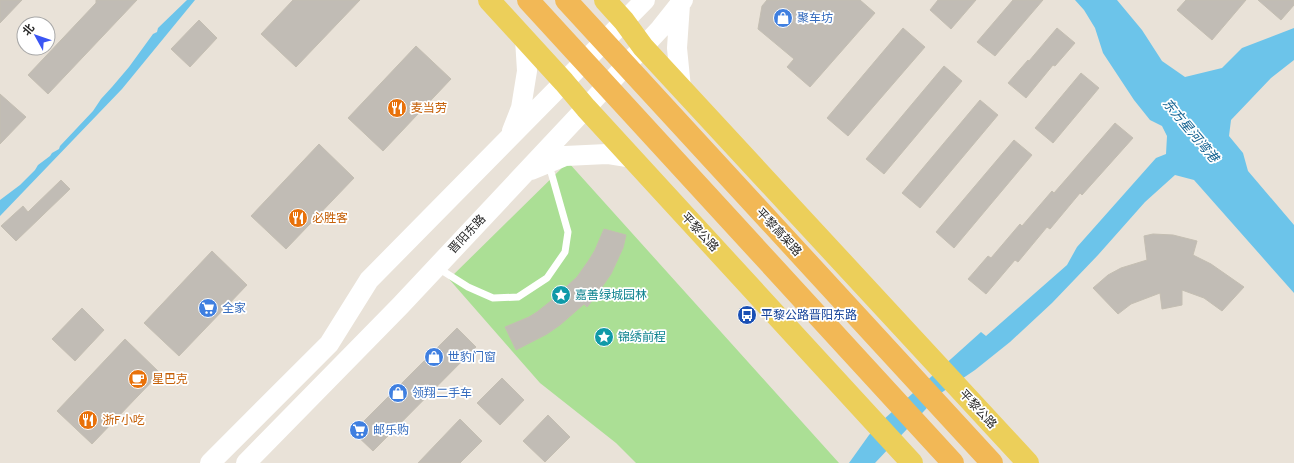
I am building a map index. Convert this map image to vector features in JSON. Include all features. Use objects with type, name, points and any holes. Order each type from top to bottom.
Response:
[{"type":"highway","points":[[528,0],[953,463]]},
{"type":"highway","name":"平黎高架路","points":[[566,0],[992,463]]},
{"type":"main road","name":"平黎公路","points":[[489,0],[586,108],[906,456]]},
{"type":"main road","name":"平黎公路","points":[[605,0],[624,21],[643,47],[1028,463]]},
{"type":"main road","points":[[210,463],[329,344],[369,280],[645,0]]},
{"type":"main road","points":[[681,2],[677,48],[681,88]]},
{"type":"main road","name":"晋阳东路","points":[[246,463],[526,172],[660,29],[681,2]]},
{"type":"main road","points":[[508,139],[521,108],[527,71],[525,39]]},
{"type":"main road","points":[[526,172],[565,156],[607,154],[632,158]]},
{"type":"lane","points":[[436,267],[468,287],[493,298],[518,297],[547,278],[565,252],[568,232],[548,163]]},
{"type":"green space","points":[[568,162],[839,463],[636,463],[616,443],[540,383],[449,279]]},
{"type":"water","points":[[187,0],[195,0],[122,89],[0,216],[0,200],[20,185],[38,165],[59,149],[129,67],[153,34],[157,32],[158,28]]},
{"type":"water","name":"东方星河湾港","points":[[1075,0],[1117,0],[1142,30],[1162,61],[1185,77],[1222,68],[1242,48],[1294,28],[1294,60],[1271,78],[1231,120],[1229,136],[1243,153],[1248,171],[1294,225],[1294,293],[1194,180],[1175,175],[1145,202],[1098,255],[1052,303],[1010,342],[975,370],[941,393],[875,463],[849,463],[869,435],[883,420],[981,332],[986,336],[1067,265],[1077,247],[1156,158],[1166,154],[1167,136],[1162,126],[1150,120],[1134,100],[1103,53],[1095,28],[1084,10]]},
{"type":"building","points":[[0,0],[22,0],[0,23]]},
{"type":"building","points":[[96,0],[137,0],[48,94],[28,75],[46,56],[56,56],[56,45],[96,3]]},
{"type":"building","points":[[293,0],[360,0],[296,67],[261,34]]},
{"type":"building","points":[[767,0],[860,0],[875,13],[810,87],[787,67],[794,59],[758,29],[762,6]]},
{"type":"building","points":[[938,0],[976,0],[951,29],[930,10]]},
{"type":"building","points":[[1013,0],[1043,0],[995,56],[977,42]]},
{"type":"building","points":[[1186,0],[1246,0],[1212,40],[1177,10]]},
{"type":"building","points":[[1258,0],[1294,0],[1294,5],[1281,20]]},
{"type":"building","points":[[199,20],[217,38],[190,67],[171,49]]},
{"type":"building","points":[[903,28],[925,47],[848,136],[827,118]]},
{"type":"building","points":[[1057,28],[1075,43],[1055,66],[1053,65],[1026,98],[1008,83]]},
{"type":"building","points":[[416,46],[451,79],[383,151],[348,118]]},
{"type":"building","points":[[944,66],[962,81],[884,174],[866,159]]},
{"type":"building","points":[[1081,73],[1099,88],[1053,143],[1035,128]]},
{"type":"building","points":[[0,94],[26,117],[0,144]]},
{"type":"building","points":[[980,100],[998,115],[920,208],[902,193]]},
{"type":"building","points":[[1115,123],[1133,138],[1082,195],[1080,193],[1050,229],[1047,227],[1018,262],[1015,260],[986,294],[968,279],[988,256],[991,258],[1020,224],[1022,226],[1052,191],[1054,193]]},
{"type":"building","points":[[1014,140],[1032,155],[954,248],[936,232]]},
{"type":"building","points":[[319,144],[354,178],[286,249],[251,216]]},
{"type":"building","points":[[61,180],[70,189],[16,241],[1,226],[23,206],[28,212]]},
{"type":"building","points":[[604,229],[626,235],[623,248],[611,274],[595,297],[587,307],[584,304],[547,334],[516,350],[505,327],[529,317],[566,289],[565,288],[577,277],[589,260]]},
{"type":"building","points":[[1153,234],[1173,235],[1197,241],[1193,255],[1211,264],[1244,287],[1222,311],[1204,298],[1182,290],[1182,305],[1162,309],[1160,293],[1131,304],[1118,314],[1093,288],[1108,275],[1121,268],[1147,260],[1144,236]]},
{"type":"building","points":[[212,251],[247,285],[179,356],[144,323]]},
{"type":"building","points":[[82,308],[104,330],[75,361],[52,339]]},
{"type":"building","points":[[457,328],[476,347],[373,451],[353,432]]},
{"type":"building","points":[[125,339],[160,373],[92,444],[57,411]]},
{"type":"building","points":[[502,378],[524,400],[500,425],[477,403]]},
{"type":"building","points":[[548,415],[570,437],[545,462],[523,441]]},
{"type":"building","points":[[460,419],[482,441],[460,463],[418,463]]},
{"type":"place","name":"聚车坊","points":[[783,18]]},
{"type":"place","name":"麦当劳","points":[[397,108]]},
{"type":"place","name":"必胜客","points":[[298,218]]},
{"type":"place","name":"嘉善绿城园林","points":[[561,295]]},
{"type":"place","name":"全家","points":[[208,308]]},
{"type":"place","name":"平黎公路晋阳东路","points":[[747,315]]},
{"type":"place","name":"锦绣前程","points":[[604,337]]},
{"type":"place","name":"世豹门窗","points":[[434,357]]},
{"type":"place","name":"星巴克","points":[[138,379]]},
{"type":"place","name":"领翔二手车","points":[[398,393]]},
{"type":"place","name":"浙F小吃","points":[[88,420]]},
{"type":"place","name":"邮乐购","points":[[359,430]]}]
